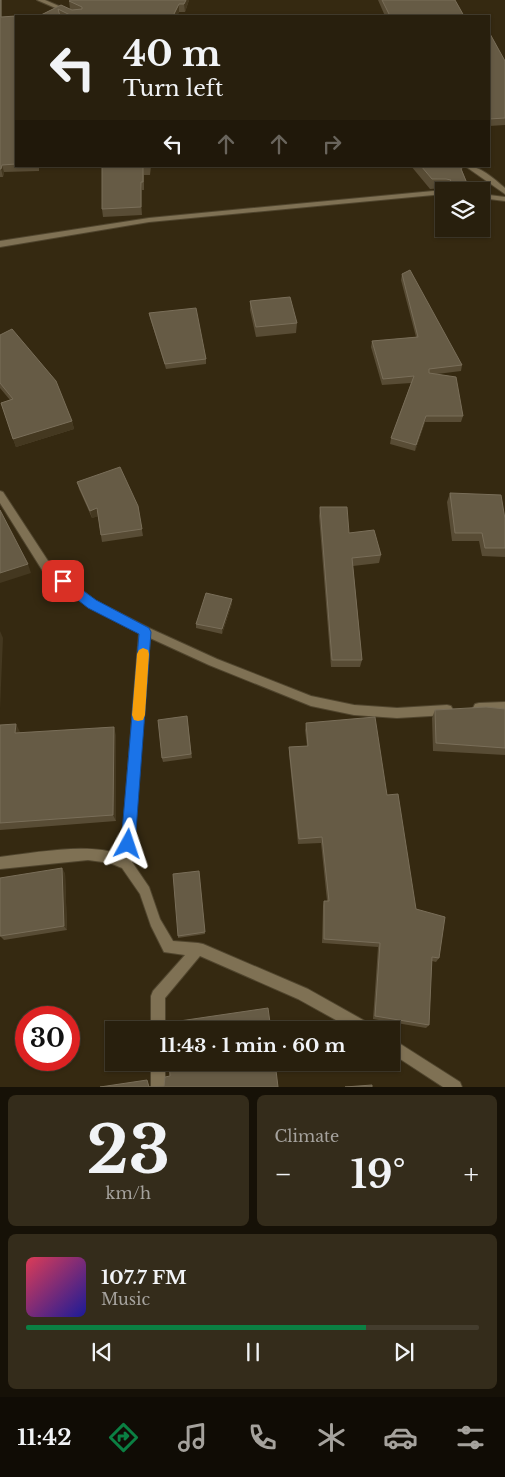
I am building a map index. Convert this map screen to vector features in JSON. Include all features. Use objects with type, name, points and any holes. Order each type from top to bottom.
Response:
[{"type":"street","points":[[40,0],[77,15]]},
{"type":"street","points":[[470,167],[487,177],[505,192]]},
{"type":"street","points":[[0,244],[149,220],[435,193]]},
{"type":"street","points":[[490,197],[505,199]]},
{"type":"street","points":[[0,495],[48,570],[92,604],[145,632],[213,662],[312,701],[354,710],[397,712],[505,707]]},
{"type":"street","points":[[126,864],[145,632]]},
{"type":"street","points":[[0,863],[88,854],[110,857],[126,864],[145,891],[155,922],[169,947],[198,949],[303,994],[351,1021]]},
{"type":"street","points":[[158,1021],[158,996],[198,949]]},
{"type":"street","points":[[400,1051],[455,1087]]},
{"type":"street","points":[[158,1071],[158,1087]]},
{"type":"building","points":[[1,0],[1,17],[15,16],[15,164],[2,165],[0,169]]},
{"type":"building","points":[[186,0],[184,4],[179,4],[174,15],[70,15],[58,9],[60,15],[41,15],[61,5],[72,10],[82,9],[82,7],[69,1]]},
{"type":"building","points":[[382,0],[455,0],[463,15],[390,15]]},
{"type":"building","points":[[490,34],[505,61],[505,118],[490,119]]},
{"type":"building","points":[[102,167],[143,167],[141,207],[102,209]]},
{"type":"building","points":[[422,167],[462,167],[466,182],[449,182],[451,180],[432,179]]},
{"type":"building","points":[[410,270],[462,365],[429,369],[429,373],[456,377],[463,416],[426,416],[416,445],[391,438],[414,376],[383,379],[372,341],[418,337],[402,274]]},
{"type":"building","points":[[290,297],[297,323],[256,327],[250,301]]},
{"type":"building","points":[[196,308],[206,359],[165,364],[149,313]]},
{"type":"building","points":[[12,329],[56,381],[72,421],[13,439],[1,403],[13,399],[0,383],[0,335]]},
{"type":"building","points":[[120,467],[138,506],[142,529],[101,535],[97,508],[90,511],[77,482]]},
{"type":"building","points":[[450,493],[501,495],[505,519],[505,548],[485,548],[482,533],[455,533]]},
{"type":"building","points":[[320,507],[347,507],[349,533],[374,530],[381,555],[352,558],[362,660],[332,660]]},
{"type":"building","points":[[0,510],[28,564],[0,573]]},
{"type":"building","points":[[206,593],[232,599],[222,629],[196,624]]},
{"type":"building","points":[[486,707],[505,709],[505,748],[436,743],[435,710]]},
{"type":"building","points":[[187,716],[191,754],[162,758],[158,720]]},
{"type":"building","points":[[375,717],[387,795],[398,794],[416,909],[445,917],[439,958],[432,957],[429,1025],[375,1016],[380,943],[324,939],[324,901],[329,901],[322,837],[299,839],[289,747],[308,746],[306,723]]},
{"type":"building","points":[[16,724],[15,733],[114,727],[113,815],[0,823],[0,725]]},
{"type":"building","points":[[62,868],[64,926],[0,936],[0,878]]},
{"type":"building","points":[[199,871],[205,932],[178,936],[173,874]]},
{"type":"building","points":[[268,1008],[270,1021],[180,1021]]},
{"type":"building","points":[[170,1071],[276,1071],[278,1087],[149,1087],[164,1086],[165,1077],[170,1076]]},
{"type":"building","points":[[147,1080],[149,1087],[100,1087]]},
{"type":"building","points":[[372,1085],[372,1087],[345,1087]]},
{"type":"slow traffic","points":[[138,715],[143,654]]},
{"type":"route","points":[[63,581],[92,604],[145,632],[128,844]]}]
